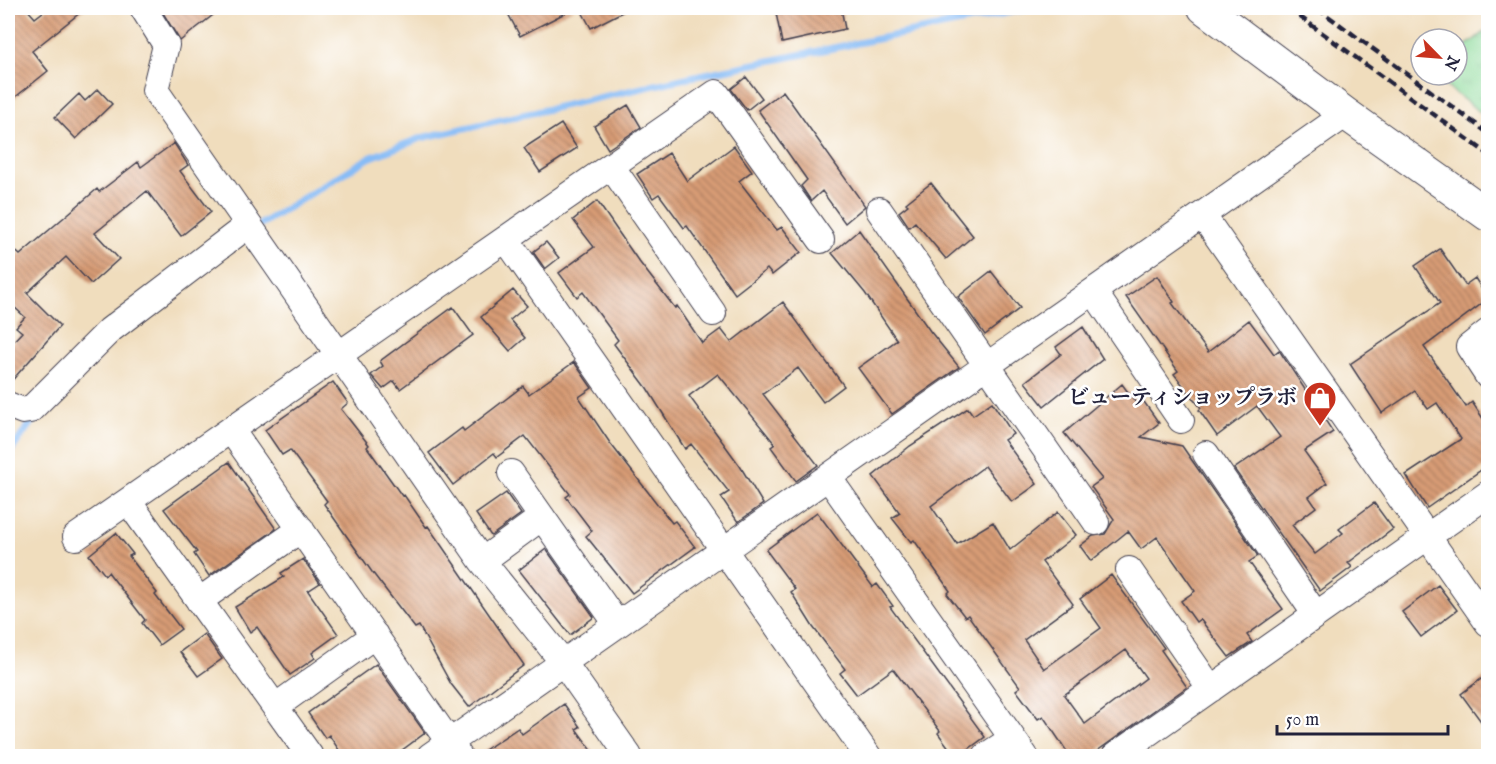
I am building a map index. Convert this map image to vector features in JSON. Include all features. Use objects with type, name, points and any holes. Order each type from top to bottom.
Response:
[{"type":"street","points":[[142,8],[166,45],[154,90],[482,561],[562,662],[629,756]]},
{"type":"street","points":[[1204,8],[1346,114],[1488,215]]},
{"type":"street","points":[[76,537],[716,93],[820,240]]},
{"type":"street","points":[[231,430],[375,635],[446,752],[562,662],[1346,114]]},
{"type":"street","points":[[612,166],[713,313]]},
{"type":"street","points":[[879,210],[1096,522]]},
{"type":"street","points":[[1203,216],[1488,623]]},
{"type":"street","points":[[8,405],[23,411],[30,410],[110,330],[248,225]]},
{"type":"street","points":[[506,239],[868,756]]},
{"type":"street","points":[[1094,292],[1181,420]]},
{"type":"street","points":[[1488,332],[1469,347],[1488,376]]},
{"type":"street","points":[[1206,454],[1316,615]]},
{"type":"street","points":[[511,473],[616,624]]},
{"type":"street","points":[[828,477],[1019,748],[986,756]]},
{"type":"street","points":[[1115,756],[1488,494]]},
{"type":"street","points":[[128,501],[310,756]]},
{"type":"street","points":[[482,561],[542,517]]},
{"type":"street","points":[[199,601],[301,529]]},
{"type":"street","points":[[1129,570],[1211,689]]},
{"type":"street","points":[[274,707],[375,635]]},
{"type":"green space","points":[[1488,30],[1488,118],[1447,87],[1469,87],[1469,43]]},
{"type":"building","points":[[8,8],[26,8],[35,18],[48,8],[86,8],[32,51],[48,71],[8,103]]},
{"type":"building","points":[[160,8],[222,8],[180,41]]},
{"type":"building","points":[[505,8],[575,8],[520,36]]},
{"type":"building","points":[[580,8],[630,8],[591,28]]},
{"type":"building","points":[[775,8],[841,8],[845,29],[782,43]]},
{"type":"building","points":[[746,77],[762,98],[747,110],[731,89]]},
{"type":"building","points":[[98,89],[112,104],[76,139],[55,117],[79,94],[85,101]]},
{"type":"building","points":[[783,91],[865,206],[845,223],[822,191],[811,201],[801,186],[807,180],[758,110]]},
{"type":"building","points":[[628,105],[641,127],[608,149],[594,126]]},
{"type":"building","points":[[561,124],[577,148],[540,172],[524,148]]},
{"type":"building","points":[[174,143],[188,165],[180,171],[211,212],[181,236],[147,191],[95,233],[119,259],[91,284],[66,257],[27,293],[60,326],[8,385],[8,347],[22,332],[16,327],[25,317],[13,306],[8,311],[8,244],[20,255],[97,189],[99,192],[138,162],[141,167]]},
{"type":"building","points":[[734,146],[752,171],[739,181],[777,230],[782,227],[801,252],[772,275],[767,269],[735,294],[687,226],[684,228],[659,194],[653,198],[637,174],[669,153],[687,181]]},
{"type":"building","points":[[931,183],[973,236],[946,259],[915,222],[909,227],[899,212],[908,205],[906,203]]},
{"type":"building","points":[[597,201],[637,259],[675,308],[677,306],[702,343],[721,329],[731,342],[783,302],[844,386],[823,402],[798,368],[763,394],[818,465],[796,481],[771,447],[775,444],[718,374],[689,396],[740,466],[763,504],[738,522],[721,497],[729,492],[691,444],[685,449],[647,388],[614,344],[618,340],[583,292],[577,297],[559,273],[594,247],[573,220]]},
{"type":"building","points":[[859,230],[930,331],[959,367],[892,414],[858,368],[897,340],[865,293],[832,253]]},
{"type":"building","points":[[546,242],[559,258],[545,269],[533,252]]},
{"type":"building","points":[[1440,249],[1465,285],[1475,278],[1488,299],[1424,347],[1466,407],[1472,402],[1488,426],[1488,465],[1427,508],[1406,475],[1461,439],[1437,403],[1428,409],[1415,391],[1382,413],[1350,364],[1440,303],[1415,266]]},
{"type":"building","points":[[991,271],[1020,308],[985,335],[958,297]]},
{"type":"building","points":[[1157,276],[1174,302],[1172,303],[1208,352],[1249,320],[1274,354],[1279,350],[1333,432],[1304,451],[1327,483],[1309,497],[1316,507],[1292,525],[1315,554],[1343,533],[1339,529],[1374,503],[1393,529],[1348,563],[1352,567],[1320,591],[1234,469],[1280,437],[1257,406],[1217,436],[1199,410],[1201,408],[1174,374],[1178,371],[1126,297]]},
{"type":"building","points":[[513,290],[527,306],[510,320],[525,338],[510,351],[481,317]]},
{"type":"building","points":[[453,307],[473,335],[400,389],[394,381],[383,389],[371,375],[383,366],[380,361]]},
{"type":"building","points":[[1083,327],[1103,359],[1044,406],[1025,382],[1061,354],[1056,347]]},
{"type":"building","points":[[574,362],[592,388],[579,397],[610,443],[672,523],[675,521],[695,547],[632,593],[586,536],[592,531],[566,497],[570,494],[525,436],[497,457],[494,453],[453,485],[429,453],[462,428],[464,431],[523,386],[529,394]]},
{"type":"building","points":[[333,382],[348,403],[341,409],[369,445],[367,447],[402,496],[404,495],[426,527],[428,526],[524,665],[469,707],[451,684],[419,626],[415,628],[372,572],[324,504],[327,501],[290,450],[282,455],[265,430]]},
{"type":"building","points":[[1122,384],[1136,403],[1142,399],[1159,423],[1141,437],[1182,446],[1258,556],[1249,562],[1283,609],[1247,635],[1252,642],[1229,657],[1200,619],[1196,622],[1181,601],[1195,591],[1157,537],[1141,549],[1128,531],[1091,561],[1080,546],[1093,536],[1105,534],[1114,519],[1091,487],[1102,479],[1064,433]]},
{"type":"building","points":[[992,402],[1013,434],[1004,440],[1037,484],[1012,502],[985,466],[931,506],[957,544],[993,522],[1010,550],[1058,512],[1076,535],[1042,562],[1073,604],[1024,640],[1044,669],[1101,628],[1080,599],[1111,575],[1164,648],[1161,650],[1187,687],[1090,756],[1070,756],[1043,716],[1038,719],[1016,690],[1020,687],[968,615],[965,617],[947,594],[950,591],[914,540],[911,542],[892,518],[900,513],[873,476],[910,446],[968,408],[973,415]],"holes":[[[1126,650],[1146,678],[1085,724],[1064,695]]]},
{"type":"building","points":[[229,462],[276,529],[209,576],[194,554],[197,552],[164,509]]},
{"type":"building","points":[[506,493],[521,514],[491,536],[476,514]]},
{"type":"building","points":[[817,512],[873,587],[877,584],[893,606],[890,607],[985,737],[959,756],[955,756],[938,733],[940,731],[893,669],[857,695],[840,673],[845,669],[813,627],[791,592],[795,589],[766,550]]},
{"type":"building","points":[[116,533],[133,554],[129,556],[157,593],[155,595],[181,629],[159,645],[142,623],[145,620],[108,572],[105,575],[89,555]]},
{"type":"building","points":[[546,549],[594,617],[570,635],[519,570]]},
{"type":"building","points":[[303,559],[320,583],[308,591],[338,634],[312,653],[315,658],[290,675],[257,627],[250,632],[235,607],[284,577],[281,573]]},
{"type":"building","points":[[1438,585],[1457,610],[1421,637],[1402,612]]},
{"type":"building","points":[[204,634],[222,659],[198,676],[180,652]]},
{"type":"building","points":[[376,664],[425,733],[394,756],[343,756],[329,735],[325,738],[308,713]]},
{"type":"building","points":[[1488,674],[1488,731],[1461,694]]},
{"type":"building","points":[[564,704],[580,727],[576,729],[596,756],[476,756],[518,728],[522,734]]},
{"type":"waterway","points":[[261,224],[369,158],[421,138],[695,76],[1030,8]]},
{"type":"waterway","points":[[8,455],[35,417]]},
{"type":"railway","points":[[1288,8],[1488,154]]},
{"type":"railway","points":[[1317,8],[1488,133]]},
{"type":"place","name":"ビューティショップラボ","points":[[1320,427]]}]
